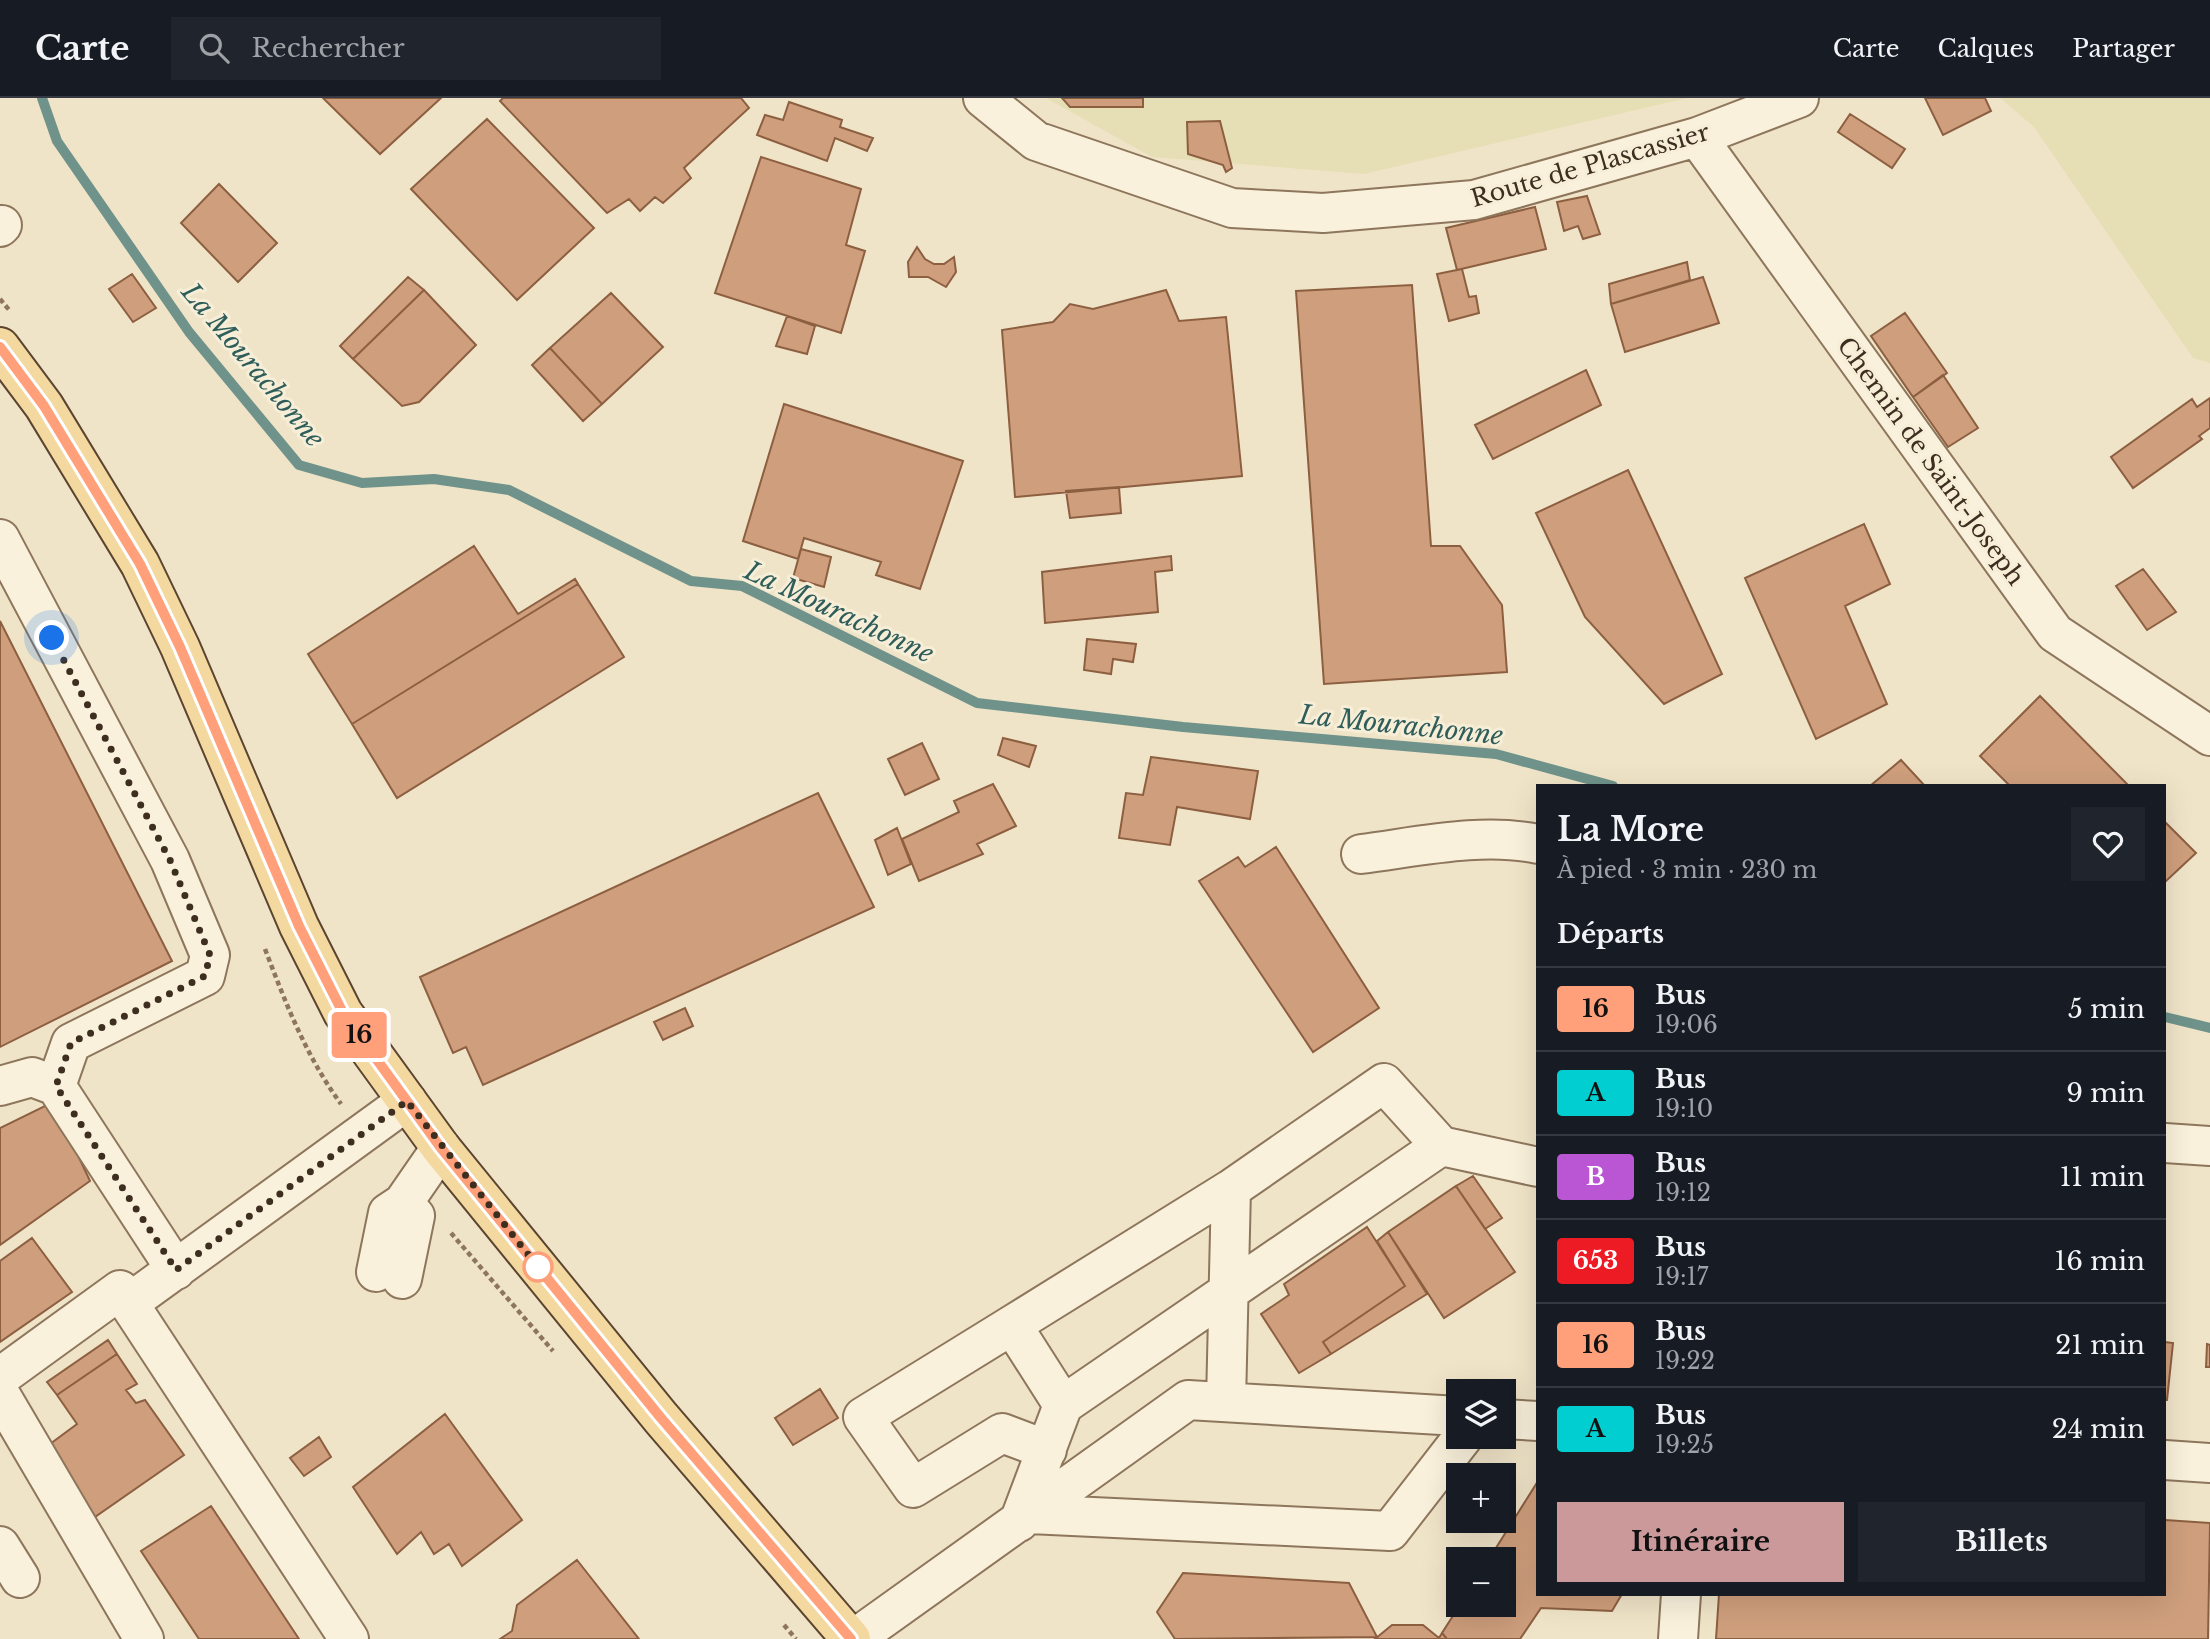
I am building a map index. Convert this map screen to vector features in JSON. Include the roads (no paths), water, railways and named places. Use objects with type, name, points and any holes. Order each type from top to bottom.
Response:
[{"type":"main road","points":[[0,347],[50,416],[140,564],[180,647],[299,926],[343,1013],[441,1148],[661,1418],[852,1639]]},
{"type":"street","name":"Route de Plascassier","points":[[983,98],[1035,141],[1232,208],[1322,213],[1474,200],[1697,137],[1799,98]]},
{"type":"street","name":"Chemin de Saint-Joseph","points":[[1697,137],[2055,633],[2210,736]]},
{"type":"street","points":[[0,539],[170,860],[210,955],[205,976],[71,1043],[56,1086]]},
{"type":"street","points":[[1361,854],[1461,842],[1524,841],[1536,844]]},
{"type":"street","points":[[0,1086],[32,1077],[56,1086],[176,1270]]},
{"type":"street","points":[[1047,1450],[1002,1433],[913,1488],[863,1417],[1231,1189],[1384,1083],[1441,1146],[1536,1167]]},
{"type":"street","points":[[129,1303],[407,1101]]},
{"type":"street","points":[[2166,1143],[2210,1146]]},
{"type":"street","points":[[1025,1518],[1063,1405],[1441,1146]]},
{"type":"street","points":[[389,1275],[388,1213],[403,1203],[441,1148]]},
{"type":"street","points":[[1226,1402],[1231,1189]]},
{"type":"street","points":[[0,1377],[120,1290],[349,1639]]},
{"type":"street","points":[[1012,1325],[1063,1405]]},
{"type":"street","points":[[0,1394],[144,1639]]},
{"type":"street","points":[[852,1639],[1188,1400],[1446,1415]]},
{"type":"street","points":[[1516,1420],[1536,1421]]},
{"type":"street","points":[[1025,1518],[1390,1531],[1454,1449]]},
{"type":"street","points":[[2166,1460],[2210,1463]]},
{"type":"street","points":[[0,1546],[20,1578]]},
{"type":"street","points":[[1678,1639],[1681,1596]]},
{"type":"waterway","name":"La Mourachonne","points":[[42,98],[57,141],[189,332],[299,465],[362,483],[434,479],[509,490],[691,581],[742,586],[977,703],[1183,727],[1496,754],[1606,784]]},
{"type":"waterway","name":"La Mourachonne","points":[[2166,1017],[2210,1028]]}]
